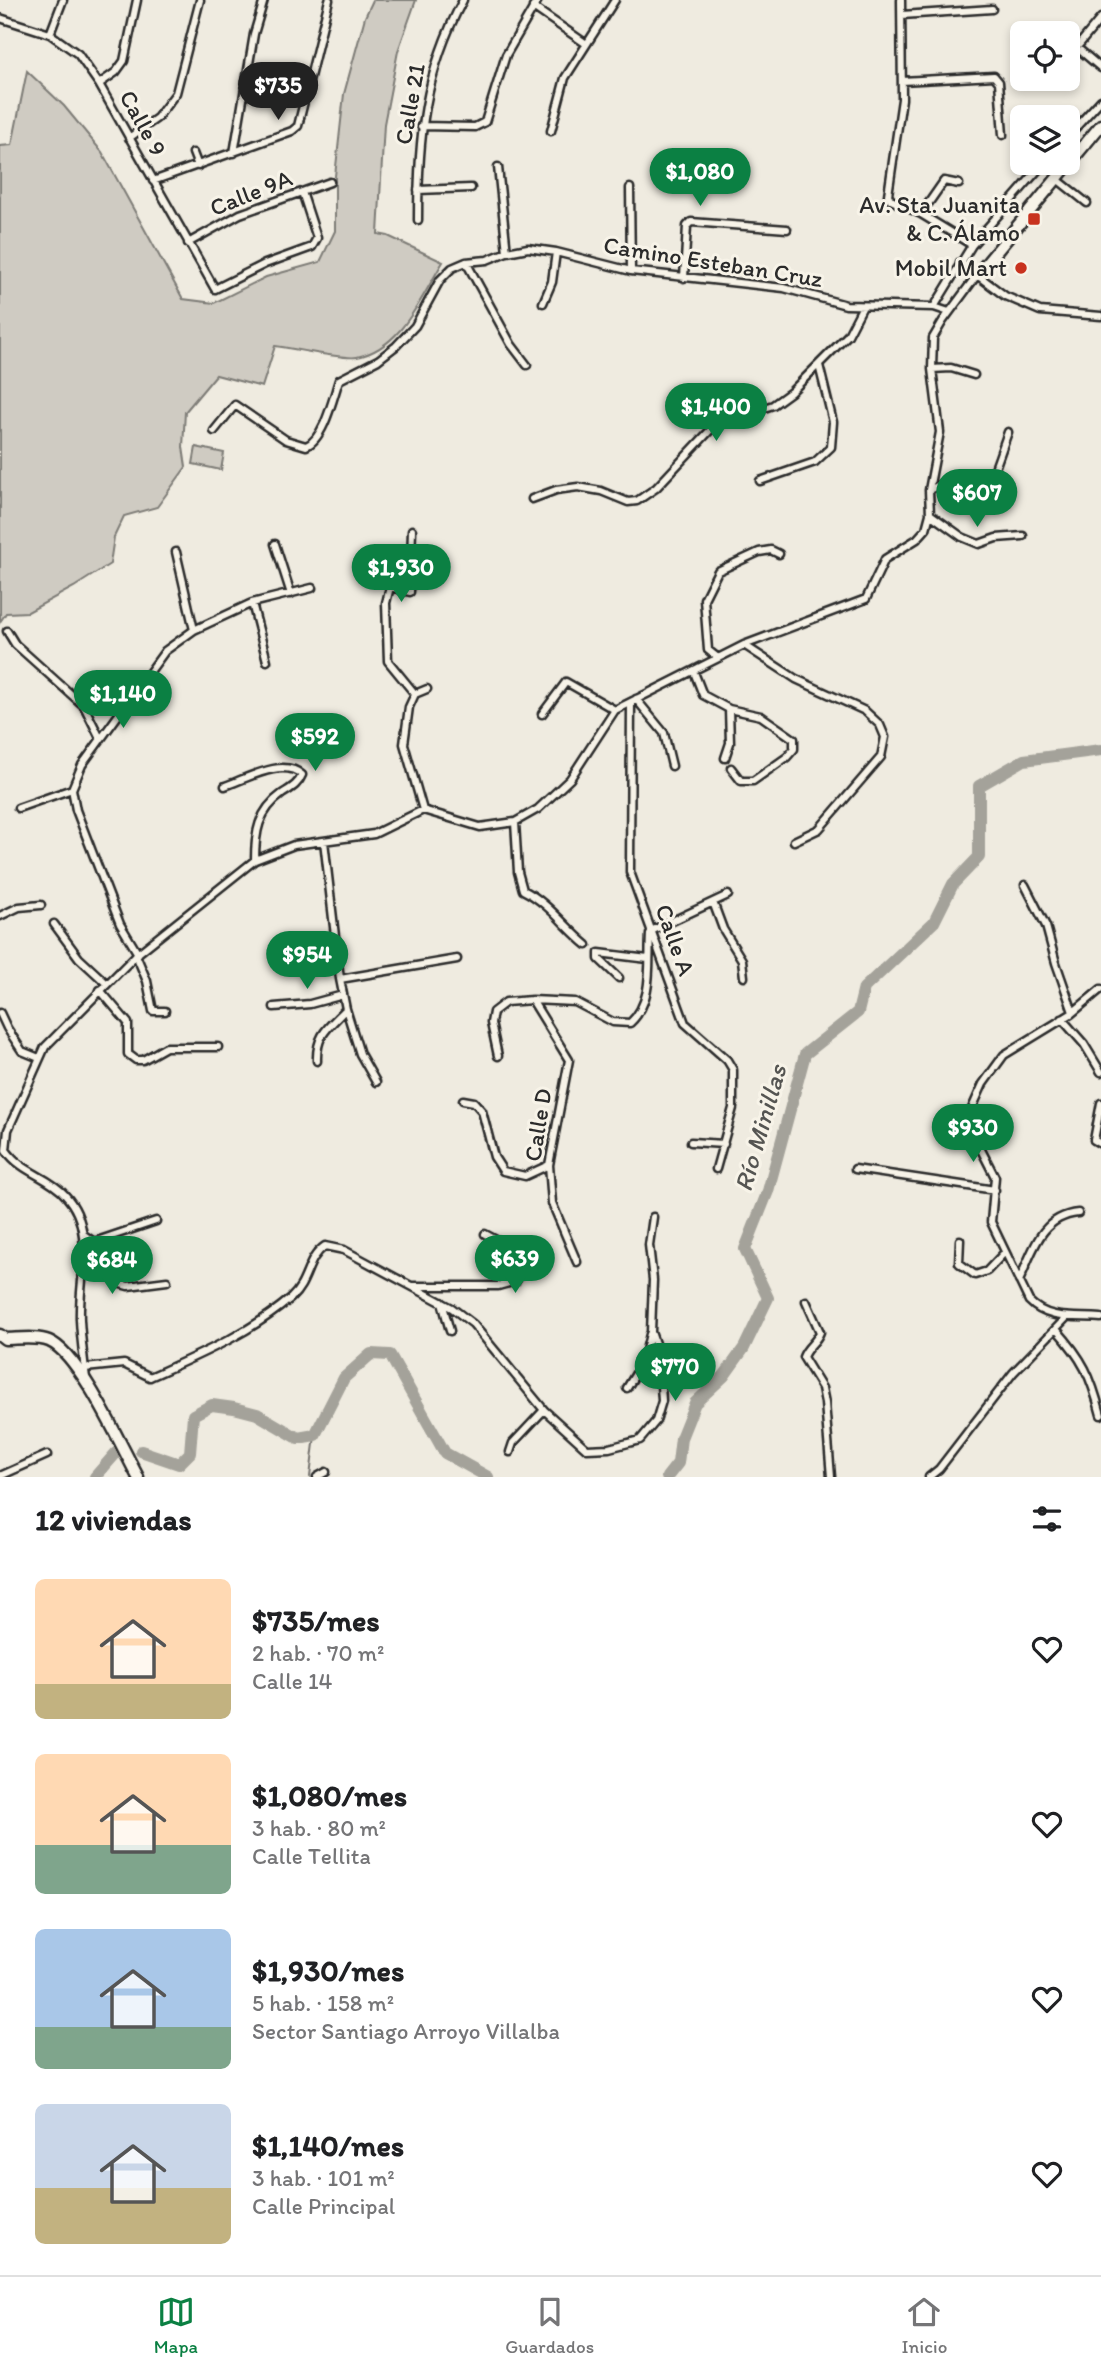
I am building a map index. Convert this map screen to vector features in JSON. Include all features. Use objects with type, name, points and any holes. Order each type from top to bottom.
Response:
[{"type":"street","points":[[50,34],[63,0]]},
{"type":"street","points":[[99,84],[116,72],[124,61],[137,0]]},
{"type":"street","points":[[129,138],[157,118],[176,93],[200,0]]},
{"type":"street","points":[[234,153],[254,34],[264,0]]},
{"type":"street","points":[[153,181],[234,153],[299,126],[329,0]]},
{"type":"street","name":"Calle 21","points":[[418,220],[421,126],[433,69],[450,24],[463,0]]},
{"type":"street","points":[[421,126],[475,127],[485,122],[506,55],[538,0]]},
{"type":"street","points":[[551,131],[565,78],[615,0]]},
{"type":"street","points":[[901,0],[902,99],[896,150],[887,191],[889,197],[972,244]]},
{"type":"street","points":[[533,7],[585,43]]},
{"type":"street","points":[[902,15],[992,9]]},
{"type":"street","name":"Calle 9","points":[[0,18],[50,34],[78,54],[99,84],[215,289],[265,264],[312,247],[317,237],[302,192]]},
{"type":"street","points":[[1080,43],[1101,18]]},
{"type":"street","points":[[1080,50],[1101,68]]},
{"type":"street","points":[[902,81],[994,76],[999,82],[1003,135]]},
{"type":"street","points":[[1080,123],[1101,100]]},
{"type":"street","points":[[86,1380],[80,1319],[84,1235],[74,1207],[64,1193],[15,1162],[6,1150],[8,1130],[45,1047],[137,954],[255,860],[294,845],[374,834],[423,810],[480,827],[515,822],[538,810],[570,779],[615,710],[744,645],[866,599],[885,559],[917,539],[926,529],[930,514],[929,490],[940,432],[932,369],[933,338],[977,275],[1099,132]]},
{"type":"street","points":[[193,153],[198,166]]},
{"type":"street","points":[[498,167],[507,252]]},
{"type":"street","points":[[934,307],[972,244],[1033,175]]},
{"type":"street","points":[[1057,179],[1087,203]]},
{"type":"street","points":[[922,214],[944,181],[959,184]]},
{"type":"street","name":"Calle 9A","points":[[188,243],[240,214],[330,183]]},
{"type":"street","points":[[418,190],[471,188]]},
{"type":"street","points":[[630,188],[631,271]]},
{"type":"street","points":[[684,278],[687,226],[691,222],[787,229]]},
{"type":"street","name":"Camino Esteban Cruz","points":[[214,431],[235,405],[286,440],[306,446],[313,443],[322,428],[339,380],[378,360],[396,346],[415,326],[440,280],[453,268],[466,262],[487,260],[528,248],[556,252],[631,271],[784,288],[846,305],[934,307],[949,313]]},
{"type":"street","points":[[543,303],[552,282],[556,252]]},
{"type":"street","points":[[466,262],[511,344],[527,365]]},
{"type":"street","points":[[960,262],[1005,296],[1040,311],[1101,316]]},
{"type":"street","points":[[532,499],[555,490],[578,487],[601,491],[628,502],[637,501],[656,488],[716,424],[773,405],[791,392],[848,335],[863,306]]},
{"type":"street","points":[[760,481],[815,462],[831,447],[833,422],[819,365]]},
{"type":"street","points":[[932,369],[951,368],[974,375]]},
{"type":"street","points":[[929,490],[961,475],[992,477],[1008,432]]},
{"type":"street","points":[[930,514],[962,537],[979,544],[996,538],[1023,536]]},
{"type":"street","points":[[412,530],[410,592],[390,587],[386,603],[388,661],[415,694]]},
{"type":"street","points":[[275,544],[291,593]]},
{"type":"street","points":[[718,658],[708,650],[704,599],[718,571],[759,552],[771,550],[779,554]]},
{"type":"street","points":[[176,552],[194,630]]},
{"type":"street","points":[[165,1011],[153,1011],[147,981],[137,954],[120,924],[76,810],[72,789],[82,765],[100,738],[165,651],[194,630],[252,603],[312,588]]},
{"type":"street","points":[[252,603],[267,661]]},
{"type":"street","points":[[7,631],[15,644],[84,706],[100,738]]},
{"type":"street","points":[[744,645],[796,679],[865,711],[880,725],[885,737],[881,757],[819,829],[794,841]]},
{"type":"street","points":[[694,672],[703,695],[729,709],[761,716],[794,739],[794,749],[787,757],[753,781],[741,781],[731,768]]},
{"type":"street","points":[[542,714],[566,682],[615,710]]},
{"type":"street","points":[[423,810],[404,744],[409,708],[415,694],[427,689]]},
{"type":"street","points":[[633,700],[664,733],[672,766]]},
{"type":"street","name":"Calle A","points":[[633,700],[630,872],[685,1023],[727,1060],[733,1070],[733,1108],[716,1169]]},
{"type":"street","points":[[725,758],[730,743],[729,709]]},
{"type":"street","points":[[225,786],[279,768],[296,769],[302,775],[298,783],[278,797],[262,814],[255,836],[255,860]]},
{"type":"street","points":[[18,808],[72,789]]},
{"type":"street","points":[[515,822],[518,872],[523,890],[541,899],[587,946]]},
{"type":"street","points":[[324,841],[346,1009],[360,1054],[376,1082]]},
{"type":"street","points":[[1025,884],[1046,926],[1073,1012]]},
{"type":"street","points":[[498,1056],[491,1023],[493,1012],[506,1002],[575,1002],[613,1022],[630,1023],[640,1014],[647,998],[650,930],[728,895]]},
{"type":"street","points":[[713,902],[723,929],[742,960],[744,977]]},
{"type":"street","points":[[0,916],[19,907],[41,905]]},
{"type":"street","points":[[54,924],[79,958],[106,983]]},
{"type":"street","points":[[619,978],[599,960],[599,953],[649,959]]},
{"type":"street","points":[[340,979],[457,959]]},
{"type":"street","points":[[100,989],[128,1023],[128,1054],[136,1060],[143,1060],[166,1047],[218,1047]]},
{"type":"street","points":[[1101,989],[1073,1012],[1004,1055],[983,1084],[970,1113],[972,1132],[995,1177],[991,1222],[1029,1301],[1038,1310],[1066,1318],[1101,1318]]},
{"type":"street","points":[[274,1007],[310,1004],[343,995]]},
{"type":"street","name":"Calle D","points":[[532,1000],[569,1060],[549,1165],[552,1203],[577,1262]]},
{"type":"street","points":[[317,1061],[316,1048],[320,1036],[346,1009]]},
{"type":"street","points":[[0,1013],[22,1051],[39,1058]]},
{"type":"street","points":[[1062,1019],[1084,1044],[1101,1072]]},
{"type":"street","points":[[463,1100],[474,1102],[482,1111],[494,1157],[503,1171],[525,1176],[549,1165]]},
{"type":"street","points":[[1101,1104],[1094,1140],[1101,1144]]},
{"type":"street","points":[[691,1142],[724,1144]]},
{"type":"street","points":[[855,1169],[995,1190]]},
{"type":"street","points":[[1019,1281],[1044,1227],[1067,1214],[1078,1213]]},
{"type":"street","points":[[628,1388],[643,1363],[651,1332],[653,1280],[649,1245],[653,1217]]},
{"type":"street","points":[[94,1242],[156,1221]]},
{"type":"street","points":[[411,1286],[499,1286],[516,1281],[522,1270],[513,1250],[485,1234]]},
{"type":"street","points":[[84,1235],[94,1242],[117,1283],[128,1286],[167,1281]]},
{"type":"street","points":[[960,1240],[959,1263],[975,1275],[987,1271],[1005,1252]]},
{"type":"street","points":[[85,1368],[124,1364],[150,1377],[215,1348],[260,1323],[293,1296],[304,1281],[314,1254],[325,1246],[344,1250],[442,1302],[473,1324],[544,1410],[587,1449],[609,1448],[640,1440],[656,1421],[662,1401],[659,1355],[651,1332]]},
{"type":"street","points":[[806,1301],[820,1332],[803,1357],[822,1388],[831,1477]]},
{"type":"street","points":[[442,1302],[450,1331]]},
{"type":"street","points":[[929,1477],[939,1469],[1013,1373],[1066,1318]]},
{"type":"street","points":[[1056,1328],[1080,1357],[1092,1380],[1101,1415]]},
{"type":"street","points":[[0,1335],[5,1339],[47,1340],[60,1348],[86,1380],[138,1477]]},
{"type":"street","points":[[510,1452],[513,1443],[544,1410]]},
{"type":"street","points":[[0,1476],[47,1455]]},
{"type":"street","points":[[317,1477],[326,1472]]},
{"type":"shaded area","points":[[373,0],[416,0],[398,51],[384,124],[378,234],[388,236],[443,262],[418,305],[398,332],[373,352],[350,357],[275,346],[262,387],[216,375],[185,412],[183,447],[186,467],[157,507],[124,516],[114,537],[110,564],[28,612],[6,613],[0,622],[0,146],[12,145],[27,71],[64,106],[102,152],[183,299],[214,303],[266,277],[320,262],[335,231],[335,176],[344,94],[365,17]]},
{"type":"shaded area","points":[[196,447],[224,453],[221,470],[193,464]]},
{"type":"waterway","name":"Río Minillas","points":[[667,1477],[678,1463],[681,1438],[695,1403],[724,1376],[744,1348],[768,1298],[745,1249],[768,1191],[805,1054],[858,1012],[864,988],[934,922],[953,884],[979,857],[979,786],[1024,760],[1101,750]]},
{"type":"waterway","name":"Río Minillas","points":[[141,1451],[179,1464],[190,1453],[193,1415],[212,1405],[257,1414],[298,1438],[315,1435],[344,1378],[371,1354],[390,1355],[445,1453],[488,1477]]},
{"type":"waterway","points":[[310,1477],[315,1435]]},
{"type":"waterway","name":"Río Minillas","points":[[95,1477],[116,1453]]},
{"type":"place","name":"Av. Sta. Juanita & C. Álamo","points":[[1034,219]]},
{"type":"place","name":"Mobil Mart","points":[[1021,268]]}]
